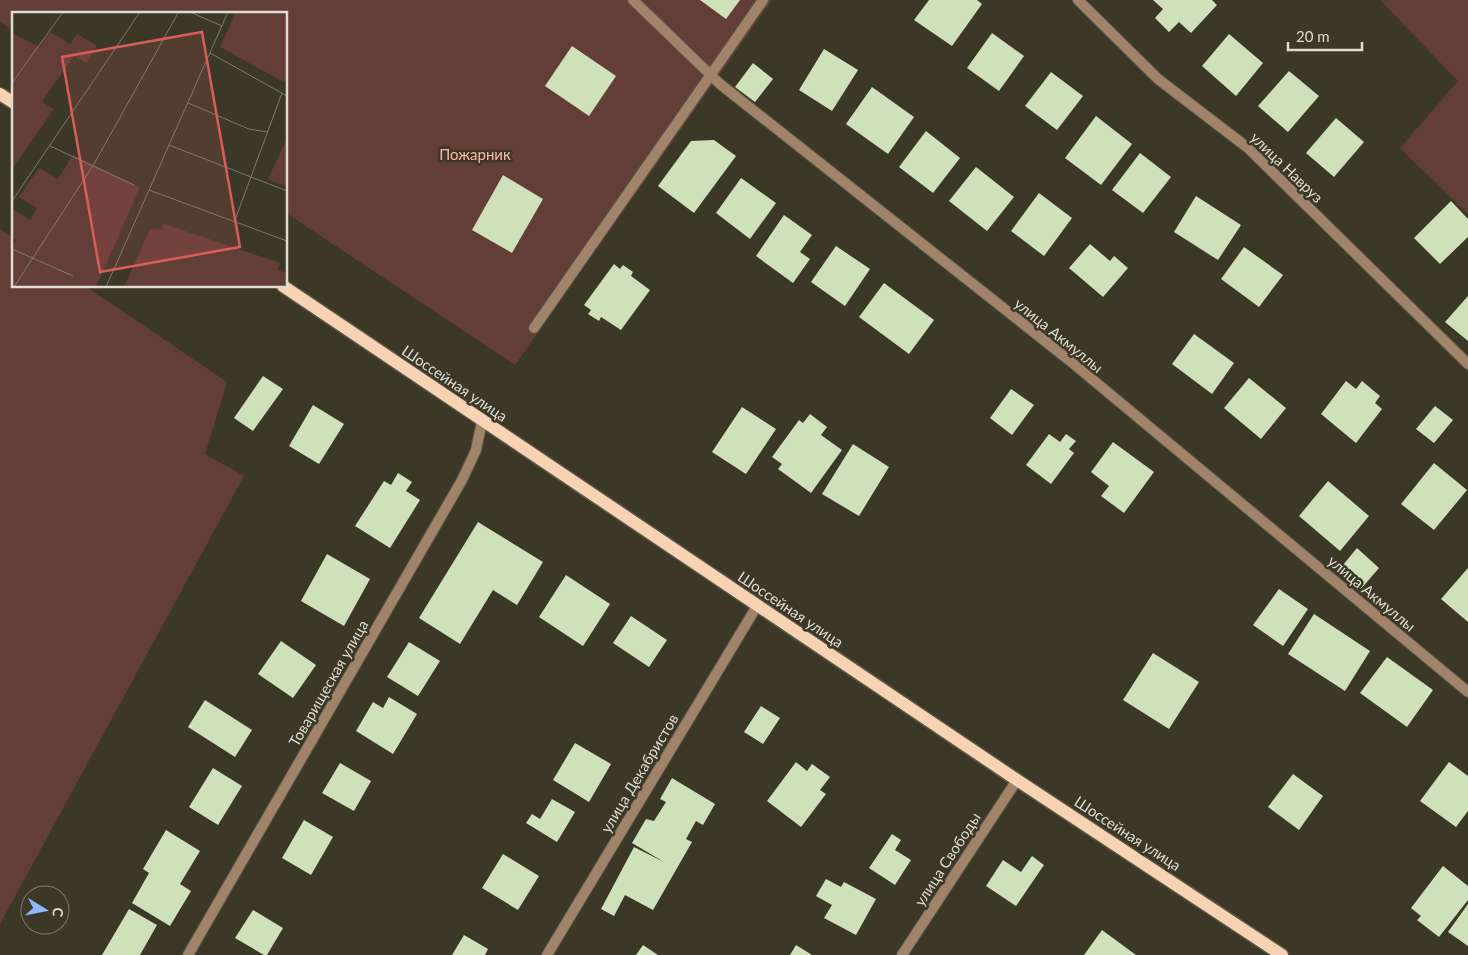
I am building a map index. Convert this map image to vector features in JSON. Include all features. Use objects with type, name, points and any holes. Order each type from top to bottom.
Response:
[{"type":"main road","points":[[0,94],[12,102]]},
{"type":"main road","name":"Шоссейная улица","points":[[286,288],[482,422],[1282,955]]},
{"type":"street","name":"улица Акмуллы","points":[[634,0],[720,84],[1068,360],[1468,692]]},
{"type":"street","points":[[534,328],[763,0]]},
{"type":"street","name":"улица Навруз","points":[[1078,0],[1158,78],[1248,148],[1468,364]]},
{"type":"street","name":"Товарищеская улица","points":[[188,955],[462,480],[476,450],[482,422]]},
{"type":"street","name":"улица Декабристов","points":[[548,955],[757,606]]},
{"type":"street","name":"улица Свободы","points":[[902,955],[1018,780]]},
{"type":"green space","name":"Пожарник","points":[[0,0],[772,0],[515,365],[288,214],[288,12],[12,12],[12,30],[0,22]]},
{"type":"green space","points":[[1380,0],[1468,0],[1468,214],[1400,148],[1458,81]]},
{"type":"green space","points":[[0,229],[12,237],[12,288],[88,288],[227,382],[205,454],[244,476],[0,924]]},
{"type":"building","points":[[700,0],[740,0],[726,19]]},
{"type":"building","points":[[929,0],[977,0],[982,4],[952,46],[914,20]]},
{"type":"building","points":[[1153,0],[1212,0],[1217,5],[1191,33],[1179,22],[1169,32],[1155,18],[1163,9]]},
{"type":"building","points":[[992,33],[1024,56],[999,91],[967,68]]},
{"type":"building","points":[[1229,34],[1263,63],[1236,96],[1202,66]]},
{"type":"building","points":[[572,46],[616,76],[589,116],[545,86]]},
{"type":"building","points":[[824,49],[858,70],[832,111],[799,90]]},
{"type":"building","points":[[753,63],[773,79],[755,102],[735,87]]},
{"type":"building","points":[[1289,71],[1319,96],[1288,132],[1258,106]]},
{"type":"building","points":[[1051,72],[1083,96],[1057,130],[1025,106]]},
{"type":"building","points":[[872,87],[914,117],[888,154],[846,124]]},
{"type":"building","points":[[1096,116],[1132,144],[1101,185],[1065,158]]},
{"type":"building","points":[[1336,118],[1364,142],[1334,177],[1306,153]]},
{"type":"building","points":[[926,131],[960,158],[933,193],[899,167]]},
{"type":"building","points":[[714,140],[736,156],[694,213],[658,186],[691,141]]},
{"type":"building","points":[[1140,153],[1171,177],[1143,213],[1112,190]]},
{"type":"building","points":[[976,167],[1014,197],[987,231],[949,201]]},
{"type":"building","points":[[503,175],[543,199],[512,253],[472,230]]},
{"type":"building","points":[[741,178],[776,203],[750,239],[716,213]]},
{"type":"building","points":[[1039,193],[1072,218],[1044,256],[1011,231]]},
{"type":"building","points":[[1196,196],[1241,225],[1218,260],[1174,232]]},
{"type":"building","points":[[1451,201],[1468,219],[1468,237],[1440,264],[1414,238]]},
{"type":"building","points":[[784,215],[812,235],[800,252],[810,259],[793,283],[756,256]]},
{"type":"building","points":[[1090,244],[1110,261],[1114,256],[1128,268],[1103,297],[1069,268]]},
{"type":"building","points":[[836,246],[870,269],[845,306],[811,282]]},
{"type":"building","points":[[1244,247],[1283,275],[1259,307],[1221,279]]},
{"type":"building","points":[[614,264],[620,269],[623,265],[633,272],[631,276],[650,290],[621,330],[601,317],[599,321],[588,314],[591,310],[584,305]]},
{"type":"building","points":[[884,283],[934,320],[909,354],[859,317]]},
{"type":"building","points":[[1468,296],[1468,341],[1445,322]]},
{"type":"building","points":[[1194,334],[1234,363],[1212,394],[1172,364]]},
{"type":"building","points":[[263,376],[283,389],[253,431],[234,418]]},
{"type":"building","points":[[1249,378],[1286,408],[1261,439],[1224,408]]},
{"type":"building","points":[[1346,381],[1356,389],[1362,381],[1380,396],[1375,403],[1382,409],[1356,443],[1321,414]]},
{"type":"building","points":[[1011,389],[1034,405],[1012,435],[990,418]]},
{"type":"building","points":[[313,405],[344,424],[319,464],[289,446]]},
{"type":"building","points":[[1435,406],[1453,420],[1434,443],[1416,429]]},
{"type":"building","points":[[742,407],[776,429],[746,474],[712,452]]},
{"type":"building","points":[[810,414],[827,427],[821,435],[842,450],[811,493],[778,469],[782,464],[772,457],[799,420],[803,423]]},
{"type":"building","points":[[1049,434],[1060,442],[1066,434],[1076,441],[1069,449],[1074,453],[1051,484],[1026,465]]},
{"type":"building","points":[[1113,442],[1154,472],[1124,513],[1101,496],[1109,486],[1091,472]]},
{"type":"building","points":[[853,444],[889,467],[859,516],[822,494]]},
{"type":"building","points":[[1434,463],[1467,490],[1434,530],[1401,504]]},
{"type":"building","points":[[398,473],[412,482],[406,491],[420,500],[390,548],[355,526],[384,481],[391,485]]},
{"type":"building","points":[[1328,481],[1369,516],[1340,551],[1299,516]]},
{"type":"building","points":[[478,522],[543,562],[517,605],[493,590],[460,644],[419,618]]},
{"type":"building","points":[[1357,548],[1379,568],[1360,590],[1338,571]]},
{"type":"building","points":[[327,554],[370,579],[344,626],[301,601]]},
{"type":"building","points":[[1468,568],[1468,622],[1441,599]]},
{"type":"building","points":[[566,575],[610,604],[583,646],[539,617]]},
{"type":"building","points":[[1279,589],[1308,609],[1283,646],[1253,625]]},
{"type":"building","points":[[1314,614],[1370,651],[1345,691],[1288,654]]},
{"type":"building","points":[[631,616],[667,640],[649,667],[613,643]]},
{"type":"building","points":[[281,641],[316,665],[293,698],[258,674]]},
{"type":"building","points":[[409,642],[440,661],[418,696],[387,677]]},
{"type":"building","points":[[1153,653],[1199,682],[1169,729],[1123,700]]},
{"type":"building","points":[[1387,657],[1433,690],[1407,727],[1360,693]]},
{"type":"building","points":[[389,697],[417,714],[393,754],[356,731],[373,702],[383,708]]},
{"type":"building","points":[[205,700],[252,730],[235,757],[188,727]]},
{"type":"building","points":[[761,706],[780,718],[763,744],[744,732]]},
{"type":"building","points":[[575,743],[611,764],[589,802],[553,780]]},
{"type":"building","points":[[796,762],[807,771],[812,764],[830,777],[820,790],[826,794],[801,827],[767,801]]},
{"type":"building","points":[[1449,762],[1468,776],[1468,811],[1456,827],[1420,801]]},
{"type":"building","points":[[340,763],[371,781],[354,811],[322,793]]},
{"type":"building","points":[[213,768],[242,786],[218,825],[189,807]]},
{"type":"building","points":[[1293,774],[1323,796],[1299,830],[1268,807]]},
{"type":"building","points":[[672,778],[715,804],[703,825],[696,821],[686,839],[692,842],[653,910],[625,895],[614,916],[601,909],[634,847],[664,862],[632,843],[646,819],[654,821],[666,802],[660,799]]},
{"type":"building","points":[[552,799],[575,812],[557,842],[526,823],[532,814],[540,819]]},
{"type":"building","points":[[304,820],[333,837],[311,875],[282,858]]},
{"type":"building","points":[[166,830],[200,851],[180,884],[191,891],[170,926],[132,903],[149,873],[143,869]]},
{"type":"building","points":[[892,834],[901,840],[895,850],[911,860],[895,885],[869,868]]},
{"type":"building","points":[[503,854],[539,876],[518,910],[482,888]]},
{"type":"building","points":[[1032,856],[1044,865],[1016,906],[986,886],[1003,860],[1021,872]]},
{"type":"building","points":[[1443,866],[1468,886],[1468,900],[1439,937],[1417,920],[1421,916],[1411,908]]},
{"type":"building","points":[[826,879],[841,887],[844,882],[876,899],[856,935],[824,918],[832,905],[816,896]]},
{"type":"building","points":[[1468,904],[1468,946],[1448,932]]},
{"type":"building","points":[[129,909],[157,925],[140,955],[102,955]]},
{"type":"building","points":[[253,910],[283,928],[267,955],[235,938]]},
{"type":"building","points":[[1102,930],[1136,955],[1084,955]]},
{"type":"building","points":[[464,935],[488,949],[485,955],[452,955]]},
{"type":"building","points":[[643,945],[658,955],[636,955]]},
{"type":"building","points":[[796,945],[812,955],[790,955]]}]
